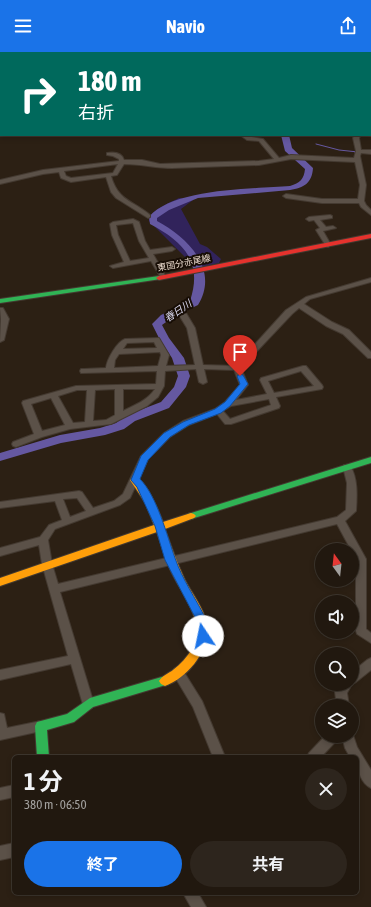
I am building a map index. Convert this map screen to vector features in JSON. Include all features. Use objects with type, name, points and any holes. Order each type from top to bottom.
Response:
[{"type":"street","points":[[245,136],[249,139],[261,140],[277,159]]},
{"type":"street","points":[[357,136],[356,138],[359,151],[357,160],[363,186],[361,201],[363,206],[371,213]]},
{"type":"street","points":[[359,151],[371,152]]},
{"type":"street","points":[[109,154],[114,154],[121,158],[122,162]]},
{"type":"street","points":[[0,182],[34,174],[122,162],[142,162],[160,166],[172,166],[259,163],[291,157],[357,160]]},
{"type":"street","points":[[61,170],[63,177],[71,180],[115,174],[122,162]]},
{"type":"street","points":[[108,175],[109,185],[112,187],[113,192],[120,199],[141,209],[148,216]]},
{"type":"street","points":[[286,196],[322,202],[361,201]]},
{"type":"street","points":[[308,219],[330,217]]},
{"type":"street","points":[[316,218],[324,229]]},
{"type":"street","points":[[128,263],[115,235],[113,224],[136,222],[142,241],[150,252],[163,277]]},
{"type":"street","points":[[328,245],[319,230],[333,228]]},
{"type":"street","name":"東国分赤尾線","points":[[0,301],[86,290],[163,277],[371,236]]},
{"type":"street","points":[[150,252],[172,249]]},
{"type":"street","points":[[113,266],[153,259]]},
{"type":"street","points":[[84,371],[190,367],[237,368],[289,312],[315,295],[344,289],[371,280]]},
{"type":"street","points":[[300,305],[329,324],[346,332],[371,356]]},
{"type":"street","points":[[0,310],[4,319],[1,327],[0,340]]},
{"type":"street","points":[[183,315],[191,328],[203,382]]},
{"type":"street","points":[[16,444],[39,435],[70,426],[108,422],[144,404],[154,395],[160,386],[165,355],[156,340],[125,341],[111,360],[110,370]]},
{"type":"street","points":[[0,552],[43,540],[52,528],[116,503],[127,496],[144,458],[167,435],[186,424],[218,411],[228,404],[244,384],[237,368]]},
{"type":"street","points":[[218,411],[228,422],[276,406],[273,396],[264,380],[303,368],[319,387],[273,396],[228,404]]},
{"type":"street","points":[[39,435],[26,403],[76,388],[160,386]]},
{"type":"street","points":[[119,387],[119,416]]},
{"type":"street","points":[[90,424],[91,388]]},
{"type":"street","points":[[54,395],[70,426]]},
{"type":"street","points":[[0,582],[47,564],[160,526],[371,460]]},
{"type":"street","points":[[55,589],[340,520],[351,511],[350,472],[347,467]]},
{"type":"street","points":[[0,718],[1,735],[71,718],[88,704],[164,682],[178,672],[197,652],[203,636],[201,619],[170,560],[160,526],[141,486],[135,480]]},
{"type":"street","points":[[0,505],[79,494],[91,512]]},
{"type":"street","points":[[58,497],[67,521]]},
{"type":"street","points":[[340,520],[361,559],[361,631],[371,639]]},
{"type":"street","points":[[43,540],[47,564],[88,704]]},
{"type":"street","points":[[0,675],[75,658]]},
{"type":"street","points":[[359,673],[371,663]]},
{"type":"street","points":[[178,672],[198,705],[218,755]]},
{"type":"street","points":[[41,726],[43,755]]},
{"type":"street","points":[[315,755],[326,743]]},
{"type":"street","points":[[350,743],[356,755]]},
{"type":"street","points":[[359,761],[371,782]]},
{"type":"street","points":[[0,794],[12,791]]},
{"type":"street","points":[[0,853],[12,850]]},
{"type":"street","points":[[191,895],[199,907]]},
{"type":"shaded area","points":[[179,198],[193,200],[181,209],[200,244],[207,247],[221,259],[219,263],[196,268],[149,221],[149,218],[155,211]]},
{"type":"waterway","name":"春日川","points":[[0,457],[60,439],[101,432],[120,426],[131,418],[165,405],[172,398],[180,387],[184,376],[178,358],[164,338],[157,324],[165,318],[194,303],[200,276],[195,259],[190,251],[176,237],[153,222],[153,217],[166,208],[197,196],[290,188],[298,186],[308,177],[309,168],[288,149],[285,136]]},
{"type":"waterway","points":[[316,144],[339,150],[358,152],[355,152]]},
{"type":"traffic: fast","points":[[0,301],[159,278]]},
{"type":"traffic: fast","points":[[191,516],[371,460]]},
{"type":"traffic: fast","points":[[43,755],[41,726],[70,718],[90,703],[165,681]]},
{"type":"traffic: slow","points":[[135,480],[143,491],[156,516],[175,569],[200,617],[202,629],[199,645],[191,660],[179,672],[165,681]]},
{"type":"traffic: slow","points":[[0,582],[191,516]]},
{"type":"traffic: jam","points":[[159,278],[371,236]]},
{"type":"route","points":[[203,636],[201,619],[170,560],[160,526],[141,486],[135,480],[144,458],[167,435],[186,424],[218,411],[228,404],[244,384],[240,376]]}]
